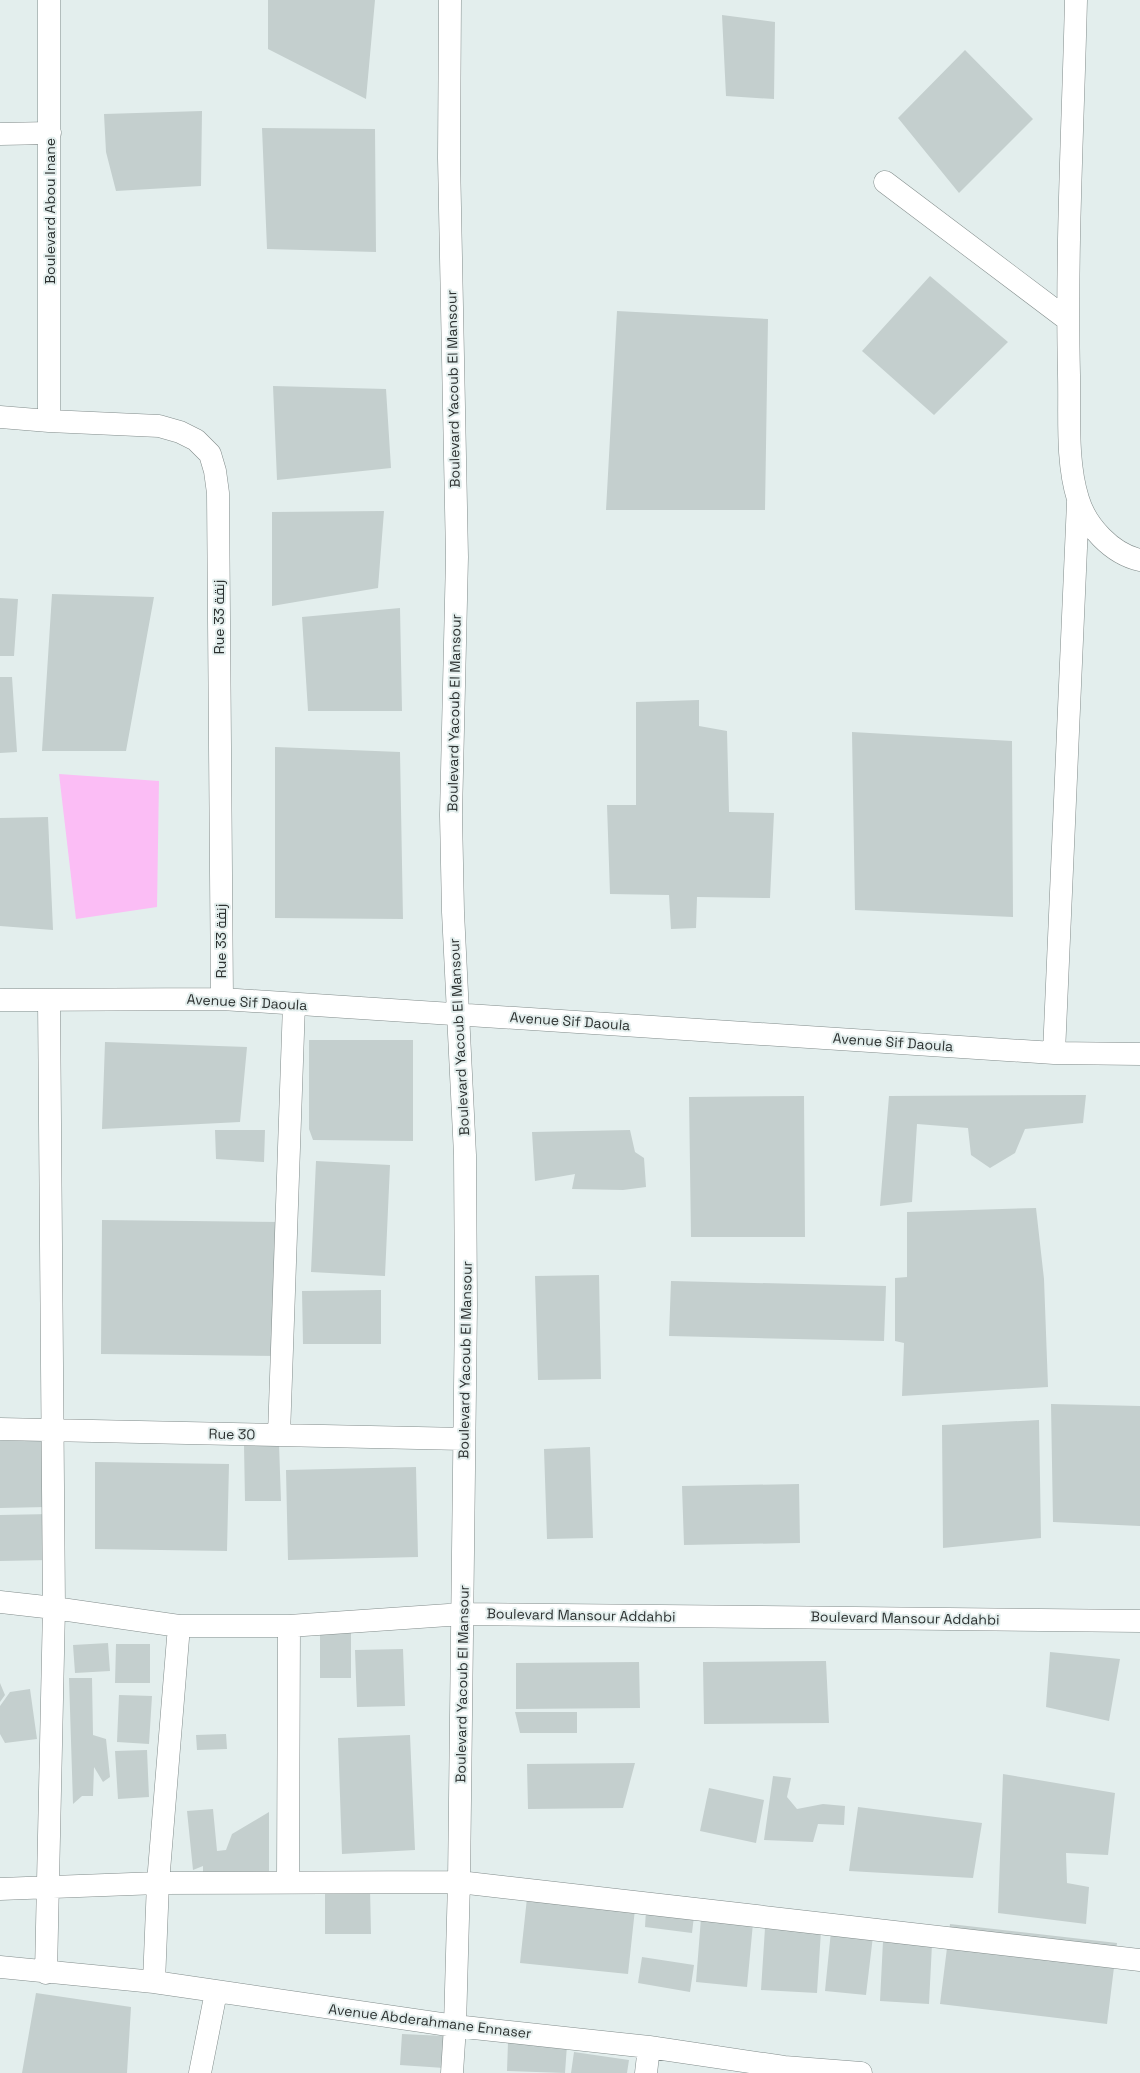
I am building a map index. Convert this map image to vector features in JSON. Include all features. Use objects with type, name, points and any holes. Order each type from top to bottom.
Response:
[{"type":"street","name":"Boulevard Abou Inane","points":[[49,0],[49,421]]},
{"type":"street","name":"Boulevard Yacoub El Mansour","points":[[450,0],[449,158],[457,557],[451,815],[453,912],[465,1155],[466,1305],[460,1882],[452,2073]]},
{"type":"street","points":[[1076,0],[1068,320],[1072,477],[1078,500],[1086,518],[1099,534],[1116,549],[1140,560]]},
{"type":"street","points":[[0,134],[50,132]]},
{"type":"street","points":[[885,182],[1068,320]]},
{"type":"street","name":"Rue 33 زنقة","points":[[0,417],[49,421],[159,426],[180,432],[196,440],[210,454],[215,471],[218,493],[222,999]]},
{"type":"street","points":[[1054,1053],[1078,500]]},
{"type":"street","name":"Avenue Sif Daoula","points":[[0,1000],[222,999],[458,1013],[1054,1053],[1140,1054]]},
{"type":"street","points":[[46,1973],[54,1608],[54,1430],[49,1000]]},
{"type":"street","points":[[279,1435],[294,1004]]},
{"type":"street","name":"Rue 30","points":[[0,1429],[464,1439]]},
{"type":"street","name":"Boulevard Mansour Addahbi","points":[[0,1602],[54,1608],[179,1626],[289,1626],[463,1614],[1140,1621]]},
{"type":"street","points":[[154,1982],[158,1883],[179,1626]]},
{"type":"street","points":[[288,1882],[289,1626]]},
{"type":"street","points":[[0,1889],[158,1883],[460,1882],[1140,1960]]},
{"type":"street","name":"Avenue Abderahmane Ennaser","points":[[0,1967],[46,1973],[154,1982],[455,2026],[649,2047],[784,2070],[861,2073]]},
{"type":"street","points":[[200,2073],[216,1992]]},
{"type":"street","points":[[646,2073],[649,2047]]},
{"type":"shaded area","points":[[59,774],[159,781],[157,907],[76,919]]},
{"type":"building","points":[[268,0],[375,0],[366,99],[268,49]]},
{"type":"building","points":[[722,15],[775,22],[774,99],[726,96]]},
{"type":"building","points":[[965,50],[1033,119],[959,193],[898,118]]},
{"type":"building","points":[[202,111],[201,186],[116,191],[106,152],[104,114]]},
{"type":"building","points":[[262,128],[375,129],[376,252],[267,249]]},
{"type":"building","points":[[930,276],[1008,342],[934,415],[862,351]]},
{"type":"building","points":[[617,311],[768,319],[765,510],[606,510]]},
{"type":"building","points":[[273,386],[386,389],[391,468],[277,480]]},
{"type":"building","points":[[384,511],[378,588],[272,606],[272,512]]},
{"type":"building","points":[[52,594],[154,597],[126,751],[42,751]]},
{"type":"building","points":[[0,598],[18,599],[14,656],[0,656]]},
{"type":"building","points":[[400,608],[402,711],[308,711],[302,617]]},
{"type":"building","points":[[0,677],[12,677],[17,752],[0,753]]},
{"type":"building","points":[[699,700],[699,726],[727,731],[729,812],[774,813],[770,898],[697,897],[696,928],[671,929],[669,895],[610,894],[607,805],[636,805],[636,702]]},
{"type":"building","points":[[852,732],[1012,741],[1013,917],[855,910]]},
{"type":"building","points":[[275,747],[400,752],[403,919],[275,918]]},
{"type":"building","points":[[48,817],[53,930],[0,926],[0,818]]},
{"type":"building","points":[[309,1040],[413,1040],[413,1141],[313,1140],[309,1129]]},
{"type":"building","points":[[105,1042],[247,1047],[240,1122],[102,1129]]},
{"type":"building","points":[[1086,1095],[1083,1123],[1025,1129],[1015,1153],[990,1168],[971,1155],[968,1128],[917,1124],[912,1202],[880,1206],[889,1096]]},
{"type":"building","points":[[804,1096],[805,1237],[691,1237],[689,1097]]},
{"type":"building","points":[[215,1130],[265,1130],[264,1162],[216,1159]]},
{"type":"building","points":[[630,1130],[635,1152],[644,1158],[646,1187],[623,1190],[572,1189],[575,1174],[535,1181],[532,1132]]},
{"type":"building","points":[[316,1161],[390,1165],[385,1276],[311,1272]]},
{"type":"building","points":[[1036,1208],[1044,1279],[1048,1387],[902,1396],[904,1343],[895,1341],[895,1278],[907,1277],[907,1212]]},
{"type":"building","points":[[102,1220],[282,1222],[280,1356],[101,1354]]},
{"type":"building","points":[[599,1275],[601,1379],[538,1380],[535,1276]]},
{"type":"building","points":[[671,1281],[886,1286],[884,1341],[669,1336]]},
{"type":"building","points":[[381,1290],[381,1344],[303,1344],[302,1291]]},
{"type":"building","points":[[1051,1404],[1140,1406],[1140,1526],[1053,1522]]},
{"type":"building","points":[[1039,1420],[1041,1538],[943,1548],[942,1425]]},
{"type":"building","points":[[0,1441],[45,1441],[46,1507],[0,1508]]},
{"type":"building","points":[[279,1444],[281,1501],[245,1501],[244,1445]]},
{"type":"building","points":[[590,1447],[593,1538],[547,1539],[544,1449]]},
{"type":"building","points":[[95,1462],[229,1464],[227,1551],[95,1549]]},
{"type":"building","points":[[416,1467],[418,1557],[288,1560],[286,1470]]},
{"type":"building","points":[[799,1484],[800,1543],[684,1545],[682,1486]]},
{"type":"building","points":[[50,1514],[51,1560],[0,1561],[0,1515]]},
{"type":"building","points":[[351,1630],[351,1678],[320,1678],[320,1631]]},
{"type":"building","points":[[108,1643],[110,1671],[75,1673],[73,1645]]},
{"type":"building","points":[[116,1644],[150,1644],[150,1683],[115,1683]]},
{"type":"building","points":[[403,1649],[405,1706],[357,1707],[355,1650]]},
{"type":"building","points":[[1050,1652],[1120,1659],[1109,1721],[1046,1707]]},
{"type":"building","points":[[826,1661],[829,1723],[704,1724],[703,1662]]},
{"type":"building","points":[[639,1662],[640,1708],[516,1709],[516,1663]]},
{"type":"building","points":[[69,1678],[92,1678],[93,1735],[106,1739],[110,1777],[103,1782],[94,1767],[93,1796],[82,1796],[73,1804]]},
{"type":"building","points":[[0,1683],[5,1695],[0,1702]]},
{"type":"building","points":[[30,1689],[37,1739],[5,1743],[0,1734],[0,1706],[10,1692]]},
{"type":"building","points":[[119,1695],[152,1696],[149,1744],[117,1742]]},
{"type":"building","points":[[515,1712],[577,1712],[577,1733],[520,1733]]},
{"type":"building","points":[[226,1734],[227,1749],[197,1750],[196,1735]]},
{"type":"building","points":[[410,1735],[415,1850],[342,1854],[338,1738]]},
{"type":"building","points":[[147,1750],[149,1797],[118,1799],[115,1751]]},
{"type":"building","points":[[635,1763],[623,1808],[528,1809],[527,1764]]},
{"type":"building","points":[[1003,1774],[1115,1793],[1108,1855],[1066,1853],[1067,1883],[1089,1887],[1086,1924],[998,1913]]},
{"type":"building","points":[[773,1776],[791,1778],[787,1797],[797,1809],[823,1804],[845,1806],[844,1825],[818,1824],[813,1842],[764,1840]]},
{"type":"building","points":[[709,1788],[764,1800],[756,1843],[700,1831]]},
{"type":"building","points":[[858,1807],[982,1823],[973,1878],[849,1871]]},
{"type":"building","points":[[213,1809],[217,1851],[226,1850],[232,1834],[269,1812],[269,1878],[203,1877],[203,1866],[193,1870],[187,1811]]},
{"type":"building","points":[[325,1889],[370,1889],[371,1934],[325,1934]]},
{"type":"building","points":[[527,1898],[635,1909],[628,1974],[520,1963]]},
{"type":"building","points":[[646,1910],[694,1916],[692,1933],[645,1927]]},
{"type":"building","points":[[701,1918],[753,1923],[747,1987],[696,1982]]},
{"type":"building","points":[[950,1924],[1117,1943],[1107,2024],[940,2004]]},
{"type":"building","points":[[765,1928],[821,1931],[817,1993],[761,1990]]},
{"type":"building","points":[[831,1931],[873,1936],[866,1995],[825,1991]]},
{"type":"building","points":[[883,1941],[932,1944],[929,2004],[880,2001]]},
{"type":"building","points":[[642,1957],[694,1965],[690,1992],[638,1983]]},
{"type":"building","points":[[36,1993],[131,2007],[127,2073],[22,2073]]},
{"type":"building","points":[[402,2034],[445,2036],[444,2068],[400,2065]]},
{"type":"building","points":[[508,2042],[567,2045],[565,2073],[507,2071]]},
{"type":"building","points":[[574,2052],[629,2060],[627,2073],[571,2073]]}]
